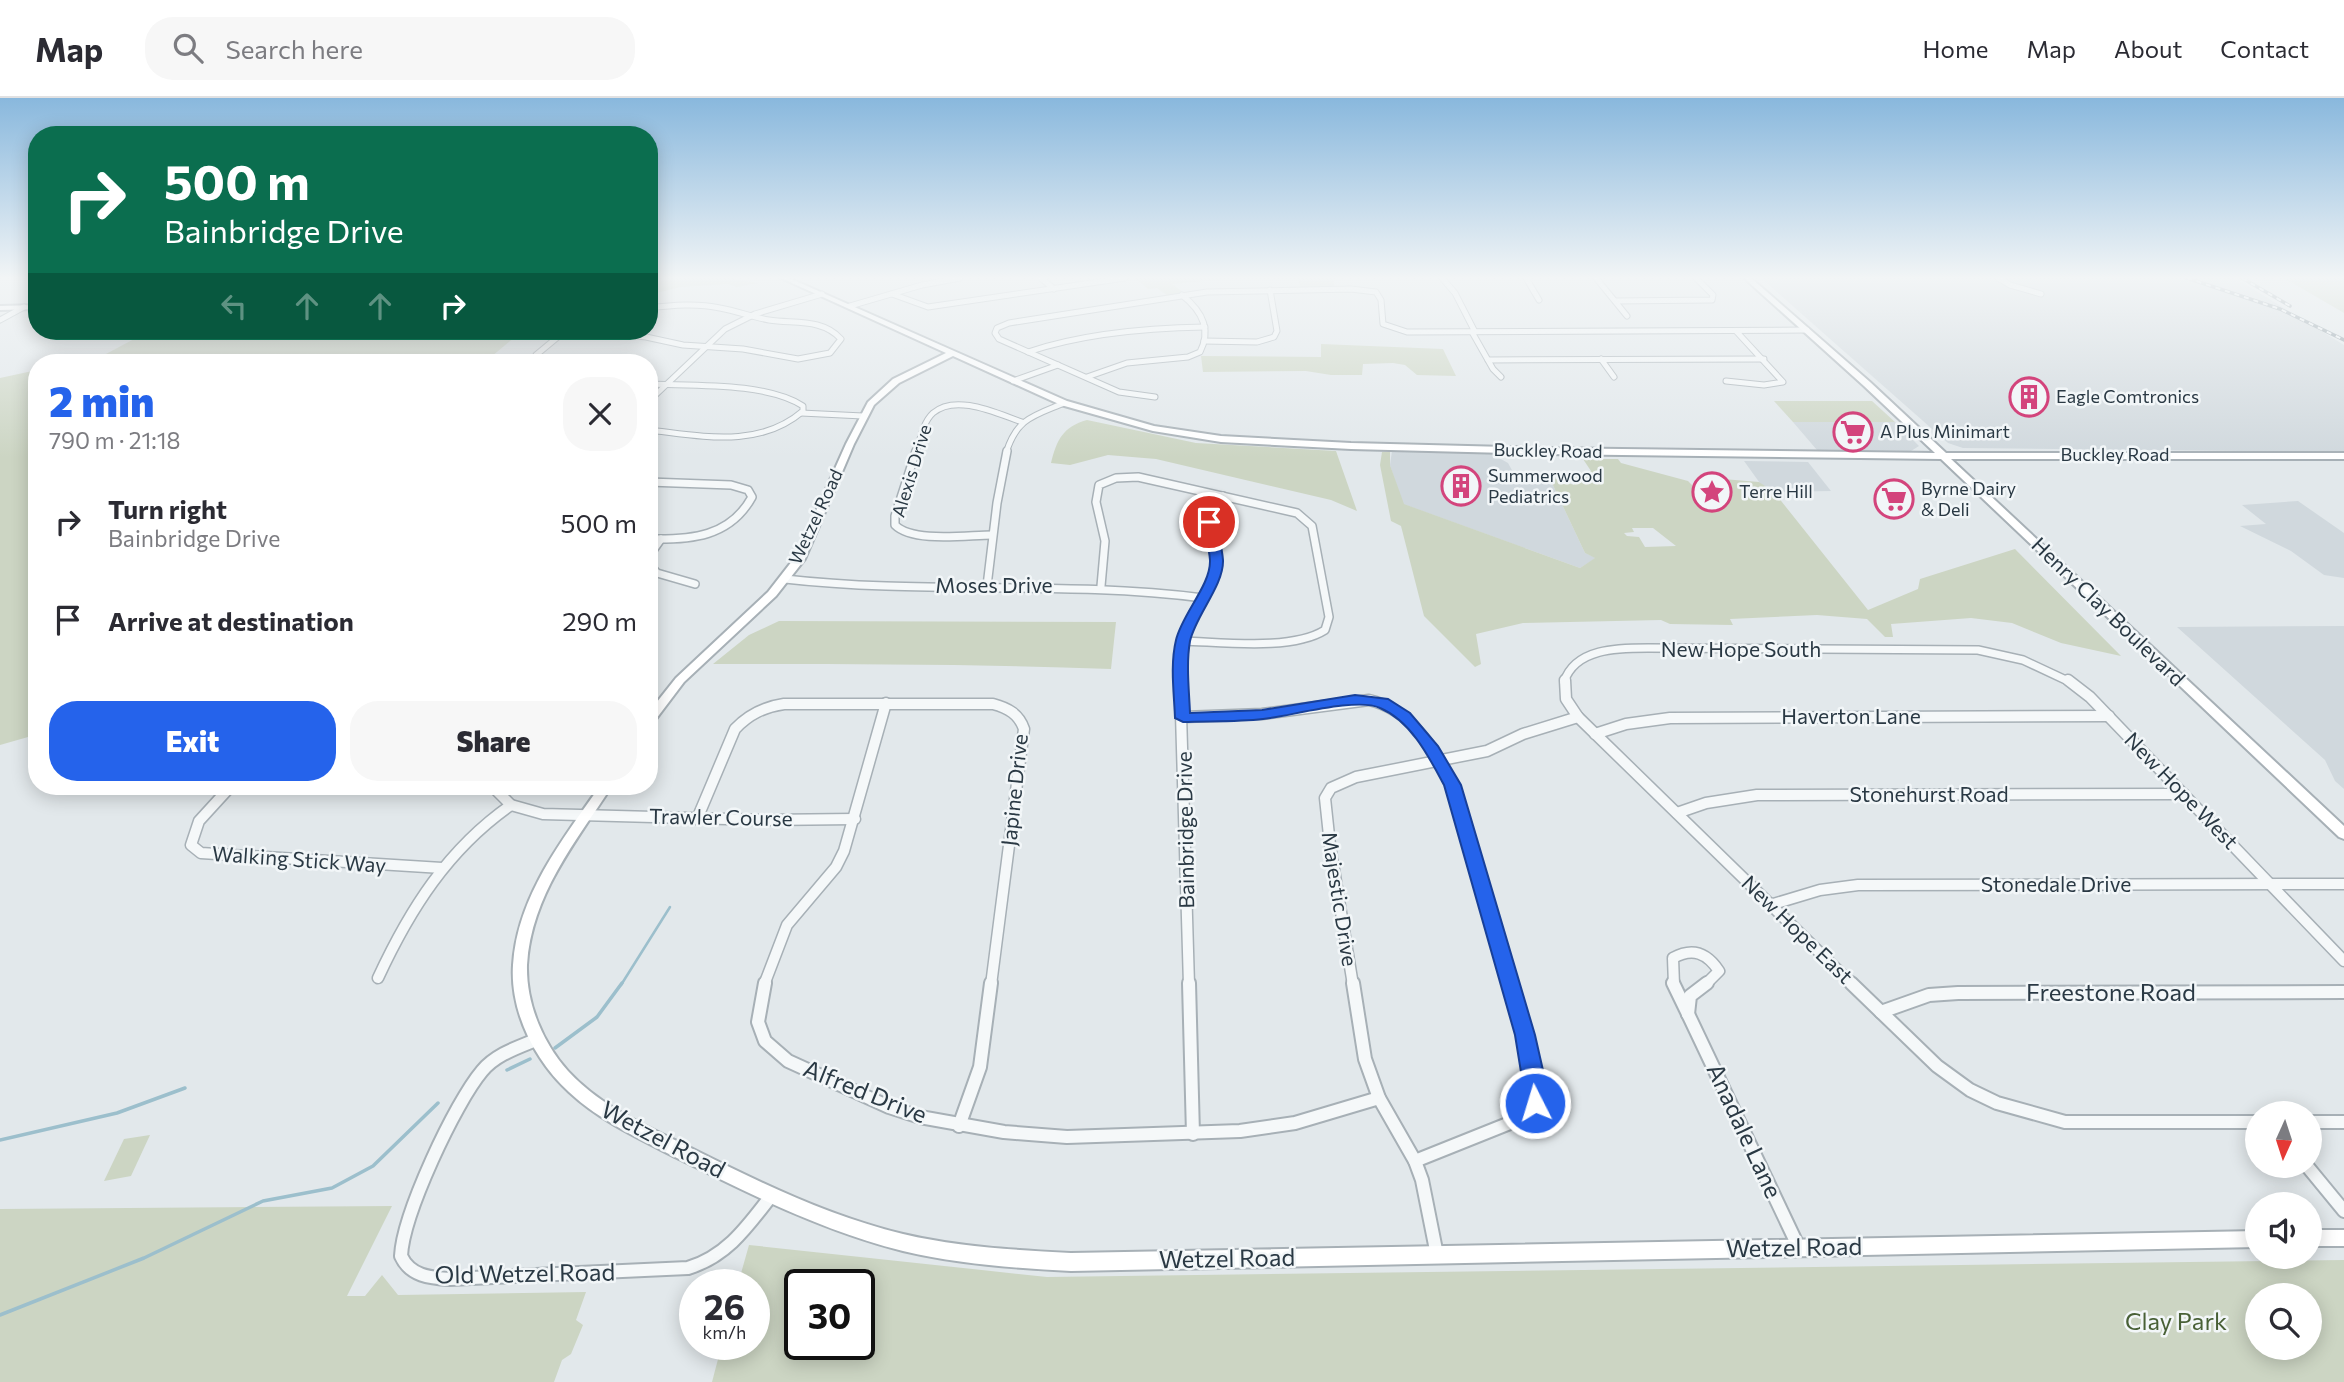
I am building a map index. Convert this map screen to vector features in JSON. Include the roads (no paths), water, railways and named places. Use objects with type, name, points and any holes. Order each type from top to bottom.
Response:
[{"type":"main road","name":"Buckley Road","points":[[920,338],[1064,403],[1153,428],[1265,442],[1505,451],[1943,456],[2344,456]]},
{"type":"main road","name":"Henry Clay Boulevard","points":[[1816,338],[2344,834]]},
{"type":"main road","name":"Wetzel Road","points":[[658,708],[680,680],[785,579],[810,538],[863,416],[880,394],[896,381],[953,353]]},
{"type":"main road","name":"Wetzel Road","points":[[600,795],[549,873],[528,918],[520,964],[522,991],[530,1025],[550,1059],[573,1087],[597,1105],[642,1131],[818,1217],[883,1237],[937,1249],[1007,1259],[1071,1262],[1437,1255]]},
{"type":"street","points":[[658,393],[716,338]]},
{"type":"street","points":[[658,340],[743,349],[789,358],[809,358],[830,353],[840,338]]},
{"type":"street","points":[[998,338],[1126,394],[1155,397]]},
{"type":"street","points":[[1028,352],[1049,345],[1093,338]]},
{"type":"street","points":[[1087,377],[1127,363],[1188,357],[1200,352],[1204,338]]},
{"type":"street","points":[[1204,341],[1256,342],[1271,338]]},
{"type":"street","points":[[1476,338],[1501,377]]},
{"type":"street","points":[[1726,381],[1742,385],[1781,384],[1782,378],[1743,338]]},
{"type":"street","points":[[537,354],[554,340]]},
{"type":"street","points":[[1601,359],[1614,377]]},
{"type":"street","points":[[1488,360],[1764,359]]},
{"type":"street","points":[[1013,381],[1058,365]]},
{"type":"street","points":[[658,384],[728,389],[792,399],[802,403],[801,413]]},
{"type":"street","points":[[987,586],[992,535],[1011,436],[1022,422],[1064,403]]},
{"type":"street","name":"Alexis Drive","points":[[992,535],[907,534],[895,525],[895,516],[925,424],[934,411],[969,405],[1022,422]]},
{"type":"street","points":[[658,431],[747,436],[784,427],[801,413],[863,416]]},
{"type":"street","points":[[1101,586],[1105,552],[1104,532],[1095,496],[1099,485],[1116,478],[1138,477],[1297,513],[1308,520],[1312,526],[1329,617],[1328,626],[1323,632],[1306,638],[1183,641]]},
{"type":"street","points":[[658,482],[731,485],[748,490],[752,497],[741,516],[725,528],[694,537],[658,539]]},
{"type":"street","name":"Bainbridge Drive","points":[[1194,1134],[1180,665],[1189,622],[1203,598],[1217,561],[1209,522],[1211,513],[1223,496]]},
{"type":"street","points":[[658,543],[661,539]]},
{"type":"street","points":[[658,573],[695,584]]},
{"type":"street","name":"Moses Drive","points":[[785,579],[868,587],[1101,586],[1203,598]]},
{"type":"street","name":"New Hope South","points":[[1595,734],[1564,698],[1563,677],[1579,660],[1610,651],[1997,652]]},
{"type":"street","name":"New Hope West","points":[[1997,652],[2058,673],[2076,684],[2344,961]]},
{"type":"street","points":[[1183,718],[1262,714],[1369,700],[1382,702],[1405,716],[1441,762],[1452,785],[1479,875],[1525,1035],[1536,1088],[1535,1103],[1525,1117],[1415,1161]]},
{"type":"street","name":"Alfred Drive","points":[[886,703],[844,851],[835,867],[788,925],[765,979],[758,1022],[765,1041],[788,1061],[889,1107],[959,1126],[1068,1137],[1240,1131],[1295,1123],[1379,1098]]},
{"type":"street","name":"Japine Drive","points":[[697,819],[736,729],[744,718],[755,711],[784,704],[993,704],[1014,712],[1022,720],[1024,729],[980,1067],[959,1126]]},
{"type":"street","name":"Haverton Lane","points":[[1595,734],[1626,724],[1670,718],[2109,716]]},
{"type":"street","name":"Majestic Drive","points":[[1437,1255],[1422,1180],[1415,1161],[1379,1098],[1365,1059],[1330,845],[1325,798],[1331,789],[1348,779],[1488,751],[1523,734],[1578,717]]},
{"type":"street","name":"New Hope East","points":[[1595,734],[1937,1066],[1970,1090],[2011,1109],[2066,1122],[2245,1122]]},
{"type":"street","name":"Stonehurst Road","points":[[1676,813],[1722,798],[1757,795],[2184,794]]},
{"type":"street","name":"Walking Stick Way","points":[[223,795],[197,825],[191,838],[191,845],[201,853],[442,868]]},
{"type":"street","points":[[378,978],[411,913],[442,868],[468,835],[511,805],[501,795]]},
{"type":"street","name":"Trawler Course","points":[[511,805],[532,812],[586,816],[697,819],[855,818]]},
{"type":"street","name":"Stonedale Drive","points":[[1770,905],[1821,890],[1858,885],[2344,884]]},
{"type":"street","name":"Anadale Lane","points":[[1688,1014],[1690,996],[1719,971],[1711,958],[1698,951],[1682,952],[1673,958],[1670,971],[1675,991],[1799,1248]]},
{"type":"street","name":"Freestone Road","points":[[1881,1012],[1929,995],[1958,993],[2344,992]]},
{"type":"street","name":"Old Wetzel Road","points":[[538,1039],[502,1056],[484,1069],[470,1089],[408,1216],[400,1245],[401,1258],[413,1271],[430,1278],[450,1279],[688,1268],[707,1264],[723,1254],[771,1196]]},
{"type":"street","points":[[2322,1122],[2344,1122]]},
{"type":"street","points":[[2317,1178],[2344,1210]]},
{"type":"street","points":[[2322,1238],[2344,1238]]},
{"type":"street","name":"Wetzel Road","points":[[1437,1255],[2245,1240]]},
{"type":"waterway","points":[[621,985],[670,907]]},
{"type":"waterway","points":[[555,1048],[597,1017],[622,983]]},
{"type":"waterway","points":[[507,1070],[530,1059]]},
{"type":"waterway","points":[[0,1140],[117,1113],[185,1088]]},
{"type":"waterway","points":[[0,1315],[144,1258],[263,1201],[332,1188],[373,1166],[438,1103]]},
{"type":"railway","points":[[2340,338],[2344,340]]},
{"type":"place","name":"Eagle Comtronics","points":[[2029,397]]},
{"type":"place","name":"A Plus Minimart","points":[[1853,432]]},
{"type":"place","name":"Summerwood Pediatrics","points":[[1461,486]]},
{"type":"place","name":"Terre Hill","points":[[1712,492]]},
{"type":"place","name":"Byrne Dairy & Deli","points":[[1894,499]]},
{"type":"park label","name":"Clay Park","points":[[2176,1322]]}]
